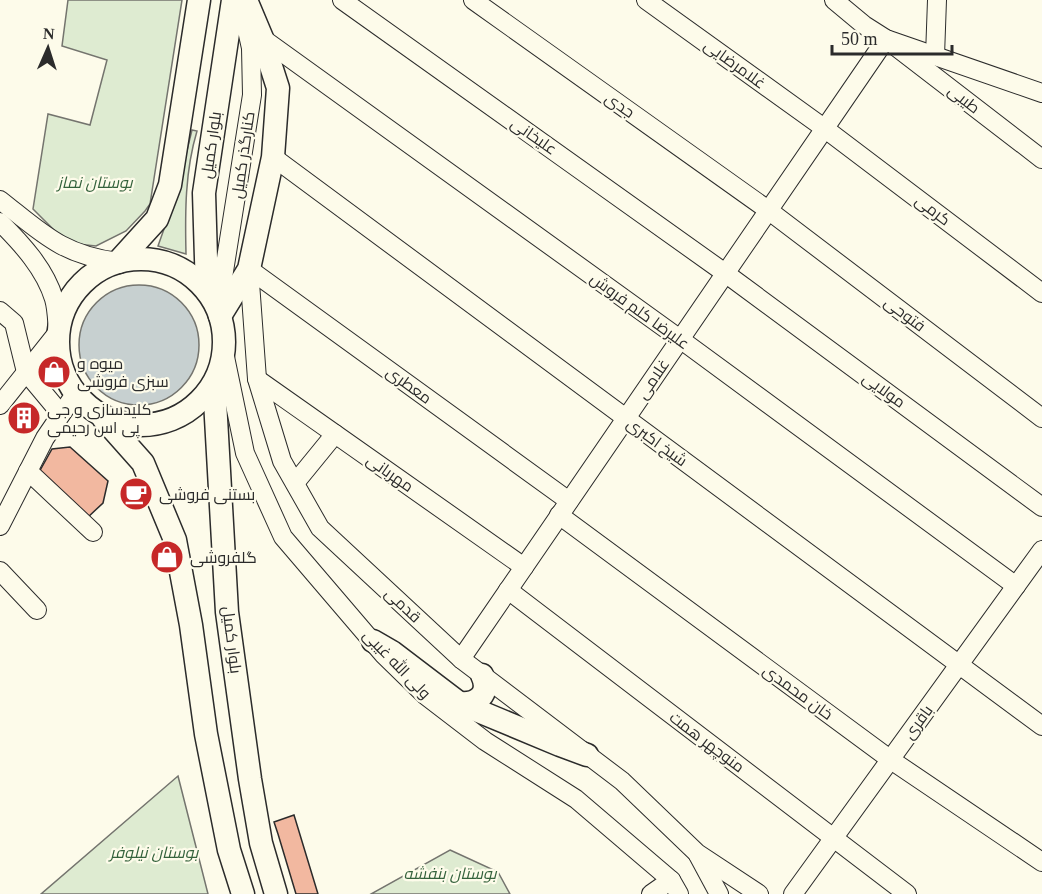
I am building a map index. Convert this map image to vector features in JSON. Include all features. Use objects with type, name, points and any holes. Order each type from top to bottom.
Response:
[{"type":"main road","name":"بلوار کمیل","points":[[118,262],[157,219],[170,185],[199,0]]},
{"type":"main road","name":"بلوار کمیل","points":[[215,306],[204,193],[243,1]]},
{"type":"main road","points":[[215,306],[249,269],[273,157],[278,88],[262,38],[243,1]]},
{"type":"main road","points":[[100,415],[124,424],[150,425],[176,418],[198,404],[214,383],[224,352],[224,331],[215,306],[189,274],[167,263],[143,259],[118,262],[96,272],[77,288],[64,308],[58,332],[58,354],[64,375],[75,394],[100,415],[143,463],[175,540],[191,625],[206,734],[229,850],[243,894]]},
{"type":"main road","name":"بلوار کمیل","points":[[214,383],[227,612],[261,843],[276,894]]},
{"type":"main road","points":[[373,641],[392,652],[459,703],[560,746],[587,755]]},
{"type":"main road","points":[[459,703],[472,703],[481,697],[485,687],[482,675]]},
{"type":"street","name":"علیخانی","points":[[342,0],[725,273]]},
{"type":"street","name":"جدی","points":[[473,0],[768,210]]},
{"type":"street","name":"غلامرضایی","points":[[646,0],[824,128]]},
{"type":"street","points":[[834,0],[864,25],[886,39],[1042,93]]},
{"type":"street","points":[[935,56],[937,0]]},
{"type":"street","name":"کنارگذر کمیل","points":[[215,306],[252,95],[251,48],[243,1]]},
{"type":"street","name":"علیرضا کلم فروش","points":[[262,38],[680,339],[1016,586]]},
{"type":"street","name":"غلامی","points":[[460,659],[886,39]]},
{"type":"street","name":"طیبی","points":[[886,39],[1042,159]]},
{"type":"street","name":"کرمی","points":[[824,128],[1042,293]]},
{"type":"street","name":"شیخ اکبری","points":[[273,157],[1042,726]]},
{"type":"street","points":[[0,200],[63,247],[99,260],[118,262]]},
{"type":"street","name":"فتوحی","points":[[768,210],[1042,418]]},
{"type":"street","points":[[0,222],[46,277],[55,301],[58,332],[0,405]]},
{"type":"street","name":"قدمی","points":[[249,269],[257,378],[282,461],[320,528],[460,659],[622,781],[697,853]]},
{"type":"street","name":"معطری","points":[[249,269],[564,508]]},
{"type":"street","name":"مولایی","points":[[725,273],[1042,507]]},
{"type":"street","points":[[0,311],[14,323],[26,372],[61,414]]},
{"type":"street","name":"ولی الله غیبی","points":[[224,352],[245,453],[283,537],[373,641],[425,695],[485,741],[576,799],[675,887]]},
{"type":"street","name":"مهربانی","points":[[257,378],[524,567]]},
{"type":"street","points":[[0,526],[45,438],[75,394]]},
{"type":"street","points":[[295,483],[335,434]]},
{"type":"street","points":[[28,471],[93,532]]},
{"type":"street","name":"خان محمدی","points":[[564,508],[891,760],[1042,862]]},
{"type":"street","name":"باقری","points":[[793,894],[1016,586],[1041,555]]},
{"type":"street","points":[[0,571],[37,610]]},
{"type":"street","name":"منوچهر همت","points":[[508,590],[907,894]]},
{"type":"street","points":[[697,853],[719,894]]},
{"type":"street","points":[[697,853],[759,894]]},
{"type":"street","points":[[651,894],[675,887]]},
{"type":"green space","name":"بوستان نماز","points":[[68,0],[182,0],[150,204],[126,231],[96,246],[67,243],[33,209],[48,114],[90,125],[107,60],[62,46]]},
{"type":"green space","points":[[192,130],[197,131],[188,176],[186,254],[158,246],[176,195]]},
{"type":"green space","name":"بوستان نیلوفر","points":[[178,776],[208,894],[41,894]]},
{"type":"green space","name":"بوستان بنفشه","points":[[450,850],[498,872],[510,894],[371,894]]},
{"type":"shaded area","points":[[139,285],[162,290],[181,303],[194,322],[199,345],[194,368],[181,387],[162,400],[139,405],[116,400],[97,387],[84,368],[79,345],[84,322],[97,303],[116,290]]},
{"type":"building","name":"کلیدسازی و جی پی اس رحیمی","points":[[26,410],[29,414],[24,425],[19,422]]},
{"type":"building","points":[[70,447],[108,481],[103,503],[87,518],[38,474],[52,449]]},
{"type":"building","points":[[294,815],[318,894],[296,894],[274,822]]},
{"type":"place","name":"میوه و سبزی فروشی","points":[[54,372]]},
{"type":"place","name":"کلیدسازی و جی پی اس رحیمی","points":[[24,418]]},
{"type":"place","name":"بستنی فروشی","points":[[136,494]]},
{"type":"place","name":"گلفروشی","points":[[167,557]]}]
